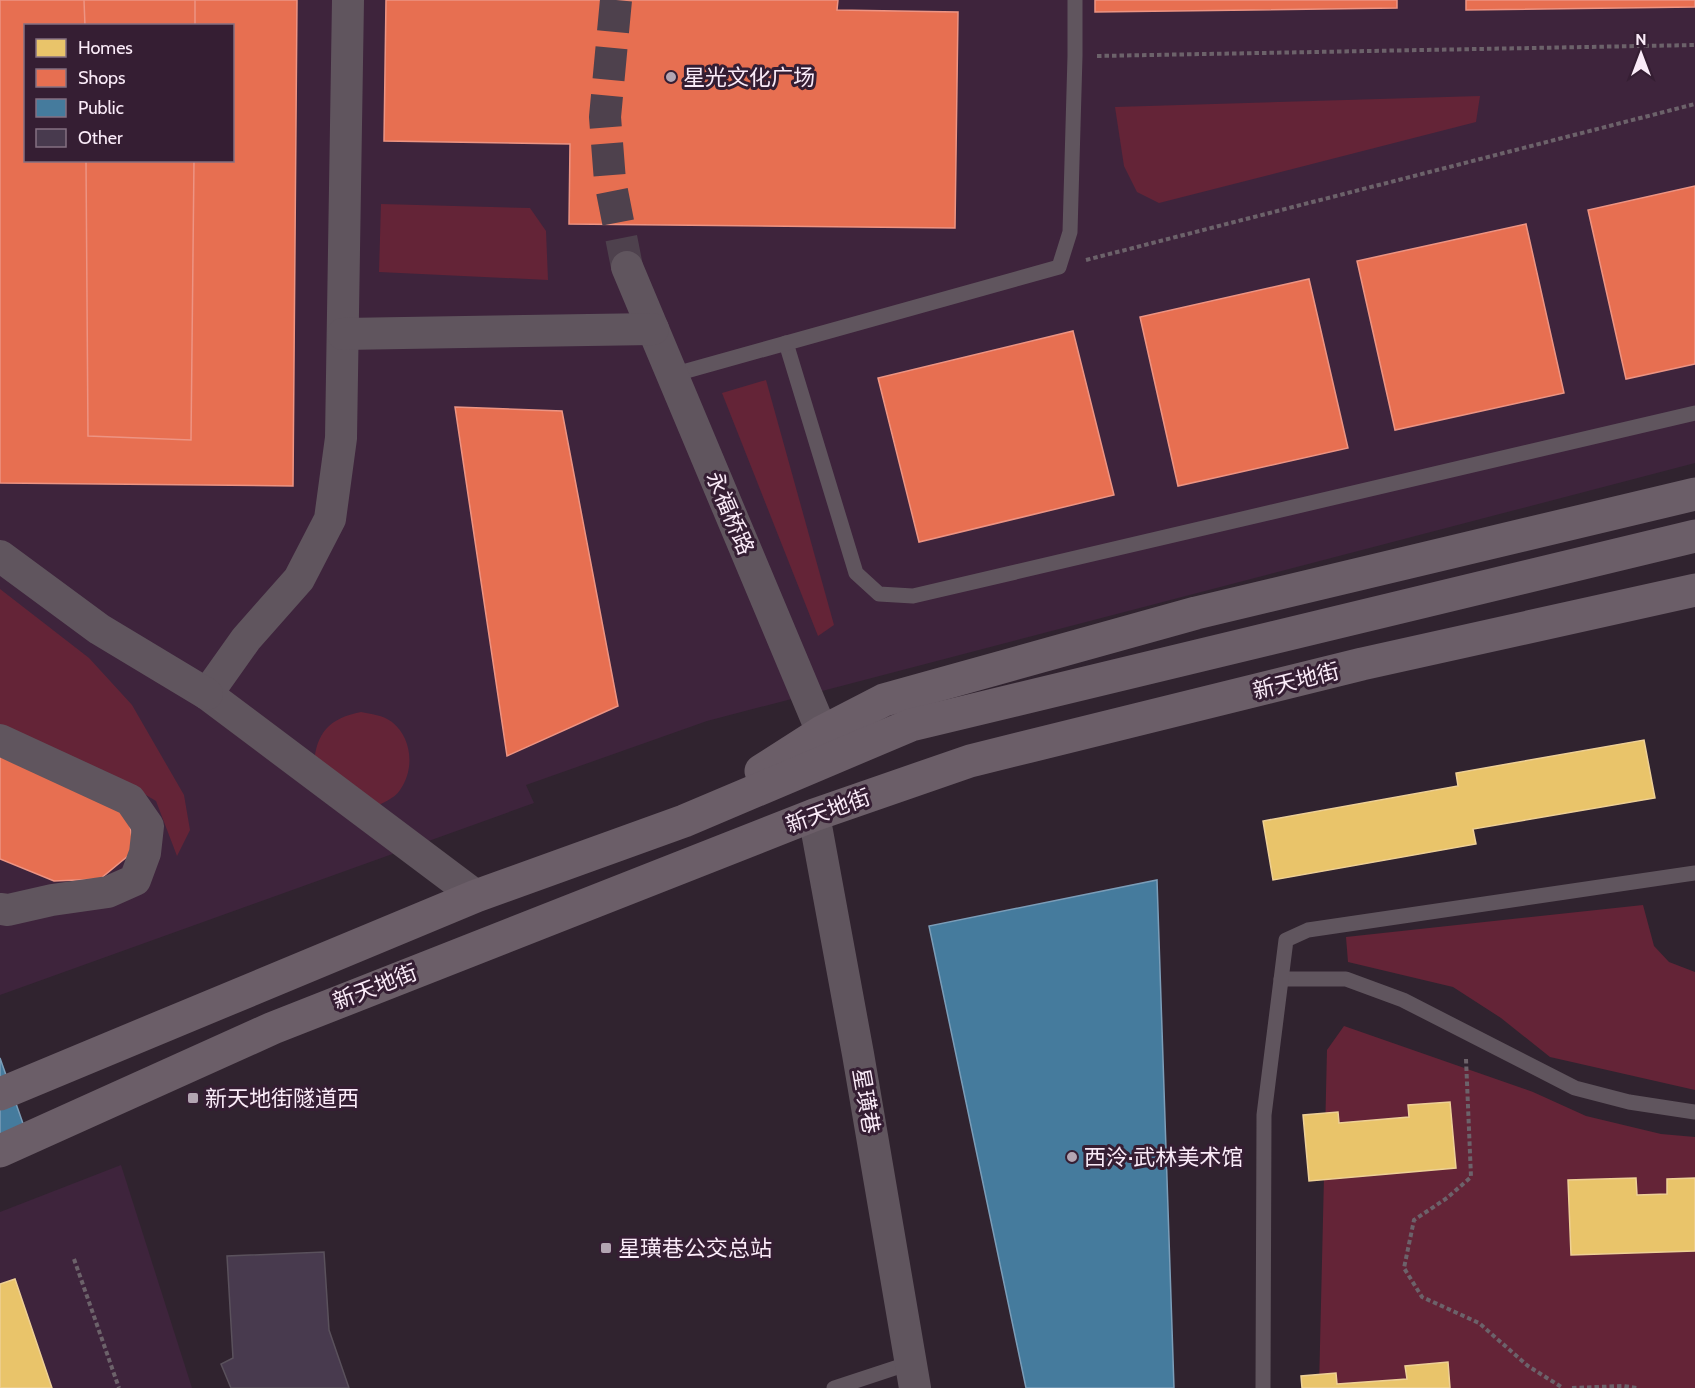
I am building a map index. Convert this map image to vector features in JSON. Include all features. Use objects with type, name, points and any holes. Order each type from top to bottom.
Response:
[{"type":"main road","points":[[823,747],[884,700],[1196,613],[1695,494]]},
{"type":"main road","name":"新天地街","points":[[0,1094],[476,896],[684,821],[823,747],[1695,537]]},
{"type":"main road","name":"新天地街","points":[[0,1151],[273,1028],[814,815],[970,761],[1362,664],[1695,590]]},
{"type":"street","points":[[207,694],[246,639],[299,579],[330,519],[341,438],[348,0]]},
{"type":"street","name":"永福桥路","points":[[627,267],[823,747]]},
{"type":"street","points":[[343,334],[653,329]]},
{"type":"street","points":[[0,556],[99,629],[207,694],[476,896]]},
{"type":"street","points":[[0,740],[130,801],[148,826],[145,853],[135,880],[108,892],[52,900],[8,910],[0,909]]},
{"type":"street","name":"星璜巷","points":[[814,815],[858,1054],[912,1375]]},
{"type":"lane","points":[[672,375],[1059,267],[1070,232],[1075,0]]},
{"type":"lane","points":[[786,343],[856,573],[879,594],[913,596],[1695,413]]},
{"type":"lane","points":[[1263,1388],[1264,1115],[1286,940],[1308,930],[1695,873]]},
{"type":"lane","points":[[1281,980],[1346,980],[1403,1000],[1575,1088],[1629,1102],[1695,1112]]},
{"type":"lane","points":[[834,1388],[912,1375]]},
{"type":"path","points":[[1075,56],[1695,45]]},
{"type":"path","points":[[1059,267],[1695,104]]},
{"type":"path","points":[[1472,1035],[1466,1061],[1471,1177],[1447,1198],[1414,1220],[1404,1269],[1422,1298],[1479,1323],[1528,1366],[1563,1388]]},
{"type":"path","points":[[74,1259],[119,1388]]},
{"type":"path","points":[[1572,1388],[1623,1386],[1636,1388]]},
{"type":"shaded area","points":[[0,0],[1695,0],[1695,463],[707,721],[526,785],[534,803],[0,995]]},
{"type":"shaded area","points":[[1480,96],[1476,122],[1159,203],[1137,192],[1124,166],[1115,107]]},
{"type":"shaded area","points":[[381,204],[530,208],[546,231],[548,280],[379,272]]},
{"type":"shaded area","points":[[766,380],[834,625],[818,636],[722,393]]},
{"type":"shaded area","points":[[0,589],[89,658],[132,705],[184,795],[190,830],[177,856],[156,801],[109,773],[0,727]]},
{"type":"shaded area","points":[[361,712],[381,716],[392,722],[404,736],[409,754],[408,773],[400,790],[373,808],[314,767],[317,745],[326,729],[340,718]]},
{"type":"shaded area","points":[[1643,905],[1654,946],[1669,962],[1695,972],[1695,1090],[1550,1057],[1501,1018],[1453,987],[1348,962],[1346,937]]},
{"type":"shaded area","points":[[1344,1026],[1533,1092],[1586,1116],[1661,1134],[1695,1137],[1695,1388],[1319,1388],[1327,1050]]},
{"type":"shaded area","points":[[121,1165],[192,1388],[0,1388],[0,1212]]},
{"type":"building: Homes","points":[[1644,740],[1655,798],[1473,829],[1476,844],[1273,880],[1263,821],[1458,786],[1456,773]]},
{"type":"building: Homes","points":[[1450,1102],[1456,1168],[1309,1181],[1303,1115],[1338,1112],[1339,1123],[1409,1117],[1408,1105]]},
{"type":"building: Homes","points":[[1636,1178],[1637,1195],[1667,1194],[1667,1179],[1695,1178],[1695,1251],[1571,1255],[1568,1180]]},
{"type":"building: Homes","points":[[15,1279],[52,1388],[0,1388],[0,1284]]},
{"type":"building: Homes","points":[[1448,1362],[1450,1388],[1302,1388],[1301,1376],[1336,1373],[1337,1384],[1407,1379],[1405,1366]]},
{"type":"building: Shops","points":[[0,0],[297,0],[293,486],[0,483]]},
{"type":"building: Shops","points":[[84,0],[195,0],[195,24],[85,24]]},
{"type":"building: Shops","name":"星光文化广场","points":[[386,0],[838,0],[837,10],[958,12],[955,228],[569,224],[570,144],[384,141]]},
{"type":"building: Shops","points":[[1095,0],[1397,0],[1397,8],[1095,12]]},
{"type":"building: Shops","points":[[1466,0],[1695,0],[1695,7],[1466,10]]},
{"type":"building: Shops","points":[[86,162],[194,162],[191,440],[88,436]]},
{"type":"building: Shops","points":[[1695,186],[1695,364],[1626,379],[1588,210]]},
{"type":"building: Shops","points":[[1526,224],[1564,393],[1395,430],[1357,261]]},
{"type":"building: Shops","points":[[1309,279],[1348,448],[1178,486],[1140,317]]},
{"type":"building: Shops","points":[[1073,331],[1114,495],[919,542],[878,378]]},
{"type":"building: Shops","points":[[455,407],[562,411],[618,706],[507,756]]},
{"type":"building: Shops","points":[[0,755],[128,813],[134,851],[100,879],[54,881],[0,859]]},
{"type":"building: Public","name":"西泠·武林美术馆","points":[[1157,880],[1174,1388],[1026,1388],[929,926]]},
{"type":"building: Public","points":[[0,1058],[33,1152],[0,1166]]},
{"type":"building: Other","points":[[324,1252],[329,1330],[349,1388],[231,1388],[221,1364],[233,1358],[227,1256]]},
{"type":"tunnel","points":[[616,0],[605,117],[610,181],[627,267]]},
{"type":"place","name":"星光文化广场","points":[[671,77]]},
{"type":"place","name":"新天地街隧道西","points":[[193,1098]]},
{"type":"place","name":"西泠·武林美术馆","points":[[1072,1157]]},
{"type":"place","name":"星璜巷公交总站","points":[[606,1248]]}]
